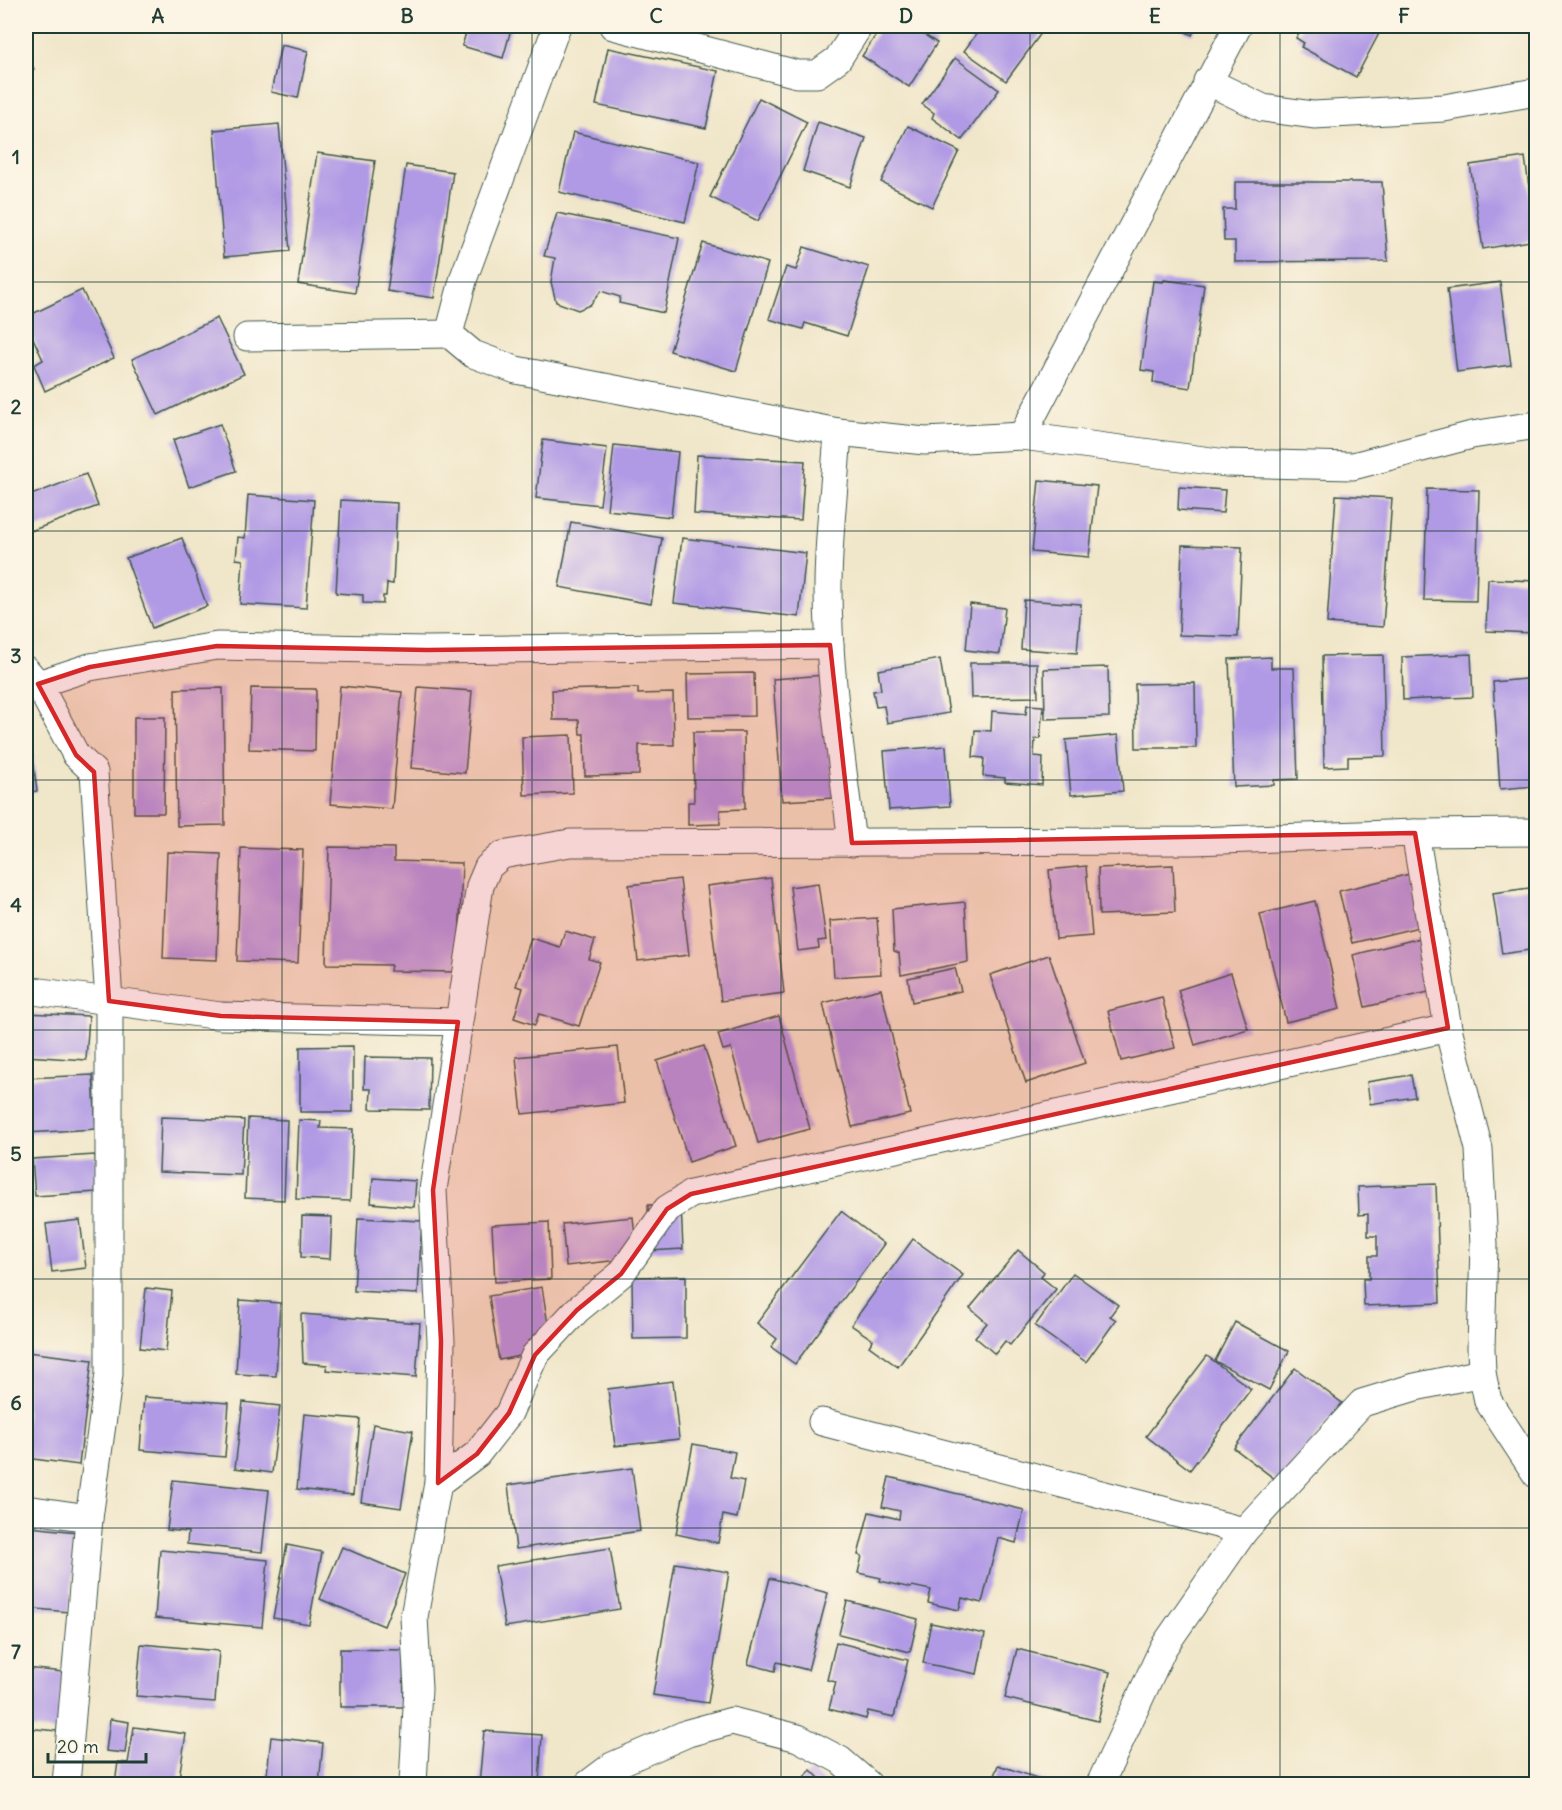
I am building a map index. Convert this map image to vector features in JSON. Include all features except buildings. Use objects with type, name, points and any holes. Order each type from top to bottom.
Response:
[{"type":"street","points":[[449,334],[464,277],[557,26]]},
{"type":"street","points":[[613,26],[797,74],[817,74],[838,59],[859,26]]},
{"type":"street","points":[[1022,436],[1238,26]]},
{"type":"street","points":[[1208,81],[1263,108],[1314,115],[1444,108],[1536,92]]},
{"type":"street","points":[[247,337],[449,334],[473,354],[516,370],[838,432],[925,441],[1022,436],[1226,463],[1353,466],[1472,435],[1536,425]]},
{"type":"street","points":[[838,432],[828,586],[830,645],[852,843]]},
{"type":"street","points":[[66,1785],[90,1518],[109,1374],[109,1001],[94,772],[76,754],[32,677],[217,646],[427,650],[830,645]]},
{"type":"street","points":[[413,1785],[418,1688],[414,1617],[438,1483],[441,1341],[433,1190],[480,886],[488,867],[502,855],[570,843],[1194,841],[1414,833],[1536,832]]},
{"type":"street","points":[[1414,833],[1448,1028],[1479,1149],[1484,1245],[1482,1372],[1488,1401],[1536,1474]]},
{"type":"street","points":[[26,990],[221,1016],[458,1022]]},
{"type":"street","points":[[438,1483],[477,1454],[509,1413],[535,1355],[576,1310],[621,1274],[667,1209],[692,1194],[1448,1028]]},
{"type":"street","points":[[1110,1782],[1163,1648],[1244,1531],[1362,1403],[1415,1387],[1482,1372]]},
{"type":"street","points":[[822,1422],[1244,1531]]},
{"type":"street","points":[[26,1509],[90,1518]]},
{"type":"street","points":[[588,1785],[612,1766],[677,1737],[732,1721],[798,1738],[840,1760],[868,1785]]},
{"type":"highlighted area","points":[[830,645],[852,843],[1415,833],[1448,1028],[691,1194],[667,1209],[621,1274],[577,1310],[535,1355],[509,1413],[477,1454],[438,1483],[441,1341],[433,1190],[458,1022],[221,1016],[109,1001],[94,772],[76,755],[38,684],[90,667],[217,646],[427,650]]}]
